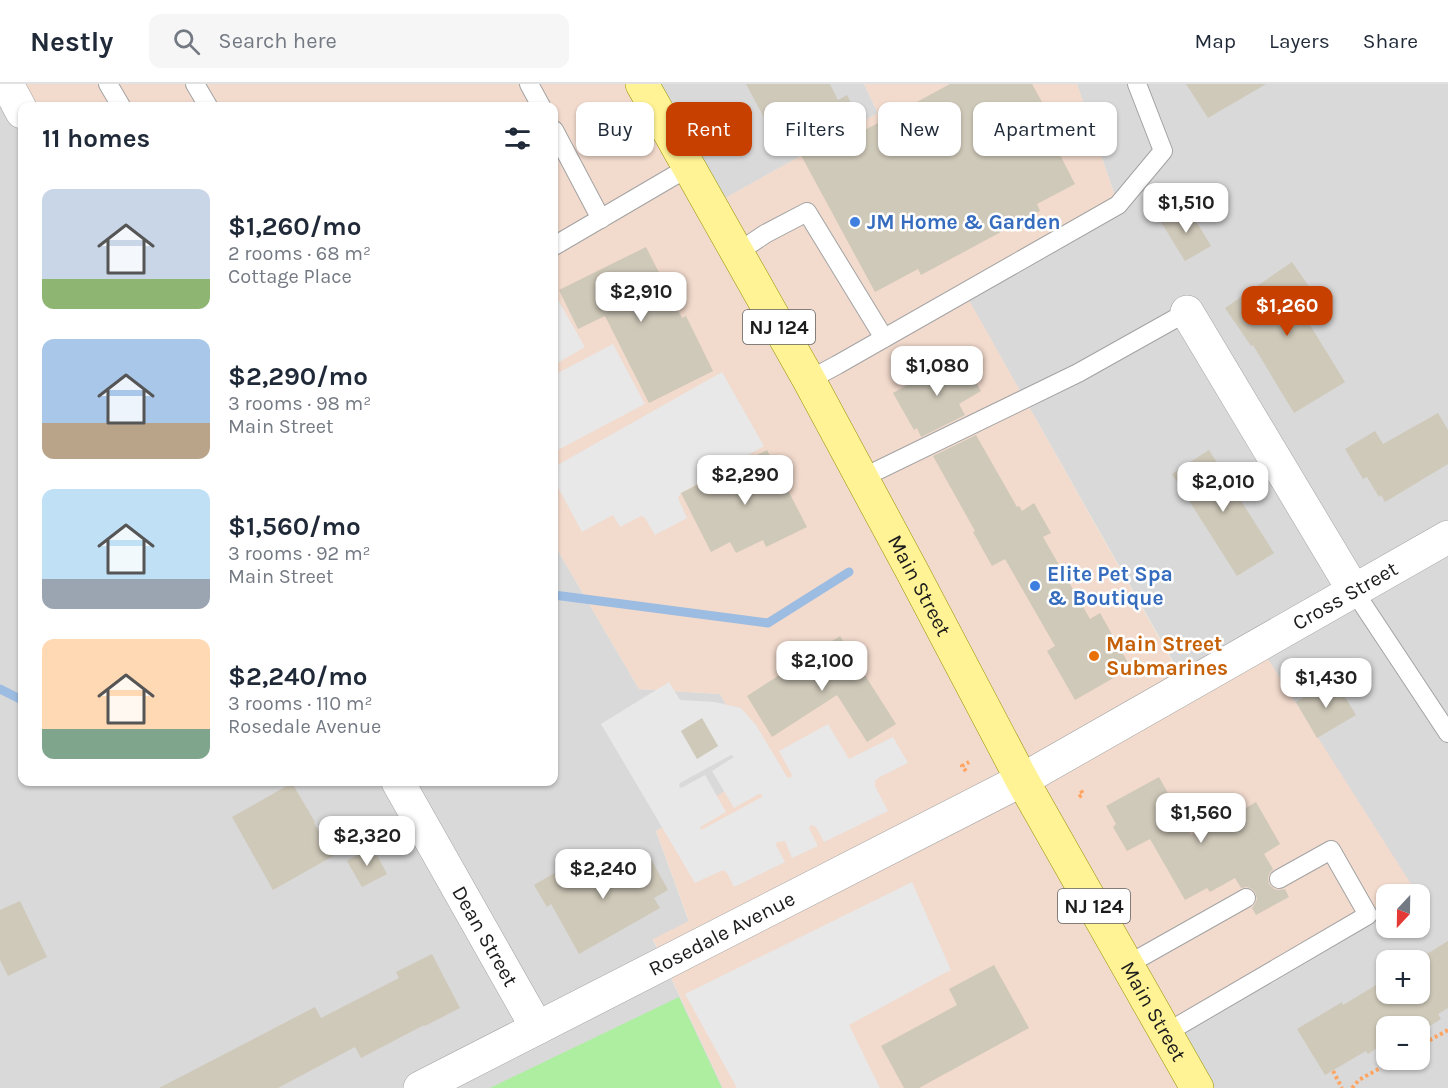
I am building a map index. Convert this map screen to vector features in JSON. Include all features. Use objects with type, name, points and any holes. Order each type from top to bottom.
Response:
[{"type":"main road","name":"Main Street","points":[[642,84],[809,380],[1022,780],[1197,1088]]},
{"type":"street","points":[[7,84],[18,105]]},
{"type":"street","points":[[1187,312],[1354,591]]},
{"type":"street","name":"Cross Street","points":[[1022,780],[1448,537]]},
{"type":"street","name":"Rosedale Avenue","points":[[420,1088],[1022,780]]},
{"type":"street","name":"Dean Street","points":[[400,786],[537,1028]]},
{"type":"lane","points":[[108,84],[119,102]]},
{"type":"lane","points":[[195,84],[206,102]]},
{"type":"lane","points":[[529,84],[539,102]]},
{"type":"lane","points":[[809,380],[1118,205],[1162,151],[1137,84]]},
{"type":"lane","points":[[560,157],[601,219]]},
{"type":"lane","points":[[558,244],[689,167]]},
{"type":"lane","points":[[737,253],[765,234],[807,212],[884,338]]},
{"type":"lane","points":[[862,478],[1078,373],[1187,312]]},
{"type":"lane","points":[[1354,591],[1448,733]]},
{"type":"lane","points":[[1166,1033],[1368,915],[1331,850],[1279,879]]},
{"type":"lane","points":[[1127,965],[1246,898]]},
{"type":"path","points":[[966,771],[962,766],[969,762]]},
{"type":"path","points":[[1078,797],[1083,794],[1080,789]]},
{"type":"path","points":[[1430,1040],[1448,1030]]},
{"type":"path","points":[[1352,1088],[1359,1080],[1377,1070]]},
{"type":"path","points":[[1333,1071],[1342,1088]]},
{"type":"shaded area","points":[[0,84],[18,107],[18,786],[558,786],[558,551],[639,689],[720,694],[764,769],[656,831],[689,922],[653,940],[723,1088],[0,1088]]},
{"type":"shaded area","points":[[7,84],[642,84],[652,102],[576,102],[576,156],[654,156],[654,105],[666,126],[666,156],[683,156],[711,206],[801,156],[866,156],[866,120],[878,113],[864,84],[1077,84],[1083,102],[973,102],[973,156],[1101,156],[1118,205],[965,293],[1186,686],[1259,645],[1411,884],[1376,884],[1376,906],[1166,1033],[1197,1088],[723,1088],[653,939],[689,921],[656,831],[763,769],[720,694],[639,689],[558,551],[558,102],[19,102]]},
{"type":"shaded area","points":[[642,84],[864,84],[878,113],[866,120],[866,102],[764,102],[764,156],[801,156],[711,206],[683,156],[752,156],[752,102],[666,102],[666,126]]},
{"type":"shaded area","points":[[1077,84],[1448,84],[1448,1088],[1197,1088],[1166,1033],[1376,906],[1376,938],[1430,938],[1430,884],[1410,884],[1187,686],[964,292],[1118,205],[1101,156],[1117,156],[1117,102],[1083,102]]},
{"type":"shaded area","points":[[558,300],[585,347],[558,363]]},
{"type":"shaded area","points":[[613,344],[645,404],[558,450],[558,373]]},
{"type":"shaded area","points":[[722,372],[764,446],[681,493],[678,498],[687,518],[655,535],[645,518],[641,516],[620,527],[613,515],[582,532],[558,487],[558,465]]},
{"type":"shaded area","points":[[669,682],[680,700],[715,702],[741,708],[756,725],[787,777],[791,778],[792,775],[779,751],[828,724],[849,759],[893,737],[908,763],[875,781],[875,786],[888,811],[824,842],[816,827],[811,825],[809,828],[818,846],[792,858],[785,841],[777,842],[776,845],[785,862],[734,887],[723,870],[695,883],[601,724]],"holes":[[[702,719],[718,746],[697,758],[681,731]],[[731,755],[734,757],[712,771],[734,808],[759,794],[762,794],[762,797],[701,830],[700,827],[726,812],[705,775],[681,788],[680,783]]]},
{"type":"shaded area","points":[[912,882],[951,970],[849,1025],[880,1088],[737,1088],[685,994]]},
{"type":"green space","points":[[679,997],[722,1088],[490,1088]]},
{"type":"building","points":[[746,84],[830,84],[838,100],[847,95],[851,102],[764,102],[764,118]]},
{"type":"building","points":[[950,84],[1032,84],[1042,102],[973,102],[973,156],[1061,156],[1075,184],[1037,204],[1040,211],[921,275],[918,269],[875,292],[801,156],[866,156],[866,129],[878,123],[878,156],[961,156],[961,102],[917,102]]},
{"type":"building","points":[[1186,84],[1266,84],[1208,118]]},
{"type":"building","points":[[1187,206],[1211,246],[1185,261],[1161,222]]},
{"type":"building","points":[[646,247],[682,318],[686,316],[713,371],[649,403],[605,316],[578,329],[559,290]]},
{"type":"building","points":[[1292,262],[1319,301],[1302,312],[1345,382],[1294,413],[1253,345],[1251,346],[1225,308]]},
{"type":"building","points":[[961,358],[981,391],[959,404],[965,415],[921,437],[917,428],[914,430],[893,393],[950,361],[951,364]]},
{"type":"building","points":[[1438,413],[1448,430],[1448,464],[1385,502],[1381,495],[1379,497],[1367,477],[1363,479],[1345,449],[1375,431],[1383,444]]},
{"type":"building","points":[[976,435],[1017,507],[1019,506],[1022,511],[1034,503],[1051,533],[1043,537],[1090,619],[1100,613],[1131,668],[1075,700],[1047,651],[1055,646],[1005,559],[992,566],[933,456]]},
{"type":"building","points":[[767,450],[807,527],[766,547],[763,540],[736,553],[730,542],[711,552],[681,493]]},
{"type":"building","points":[[1209,450],[1274,553],[1237,576],[1172,474]]},
{"type":"building","points":[[840,636],[896,724],[867,742],[837,695],[772,737],[747,696]]},
{"type":"building","points":[[1334,679],[1356,715],[1317,738],[1296,702]]},
{"type":"building","points":[[702,718],[718,746],[697,759],[681,731]]},
{"type":"building","points":[[1159,777],[1191,835],[1230,815],[1231,817],[1256,802],[1280,844],[1264,854],[1273,869],[1269,874],[1269,884],[1274,889],[1285,889],[1289,897],[1256,915],[1252,908],[1257,899],[1255,892],[1247,887],[1241,888],[1235,878],[1210,892],[1207,888],[1185,900],[1150,839],[1127,851],[1113,827],[1116,824],[1106,806]]},
{"type":"building","points":[[287,786],[294,786],[333,856],[273,890],[232,817]]},
{"type":"building","points":[[372,846],[387,874],[362,887],[347,861]]},
{"type":"building","points":[[646,850],[668,890],[654,898],[660,908],[579,954],[551,904],[547,907],[534,885],[570,864],[583,886]]},
{"type":"building","points":[[20,901],[47,957],[8,976],[0,960],[0,910]]},
{"type":"building","points":[[1448,941],[1448,1008],[1438,1014],[1441,1019],[1430,1026],[1430,1016],[1376,1016],[1376,1049],[1368,1054],[1366,1051],[1325,1075],[1297,1029],[1376,985],[1376,1004],[1430,1004],[1430,952]]},
{"type":"building","points":[[432,954],[460,1008],[361,1058],[355,1047],[278,1088],[159,1088],[315,1007],[321,1018],[399,978],[396,972]]},
{"type":"building","points":[[994,965],[1029,1028],[919,1088],[904,1088],[881,1046],[957,1005],[949,989]]},
{"type":"waterway","points":[[558,596],[768,623],[849,572]]},
{"type":"waterway","points":[[0,689],[18,698]]},
{"type":"place","name":"JM Home & Garden","points":[[855,222]]},
{"type":"place","name":"Elite Pet Spa & Boutique","points":[[1035,586]]},
{"type":"place","name":"Main Street Submarines","points":[[1094,656]]}]
